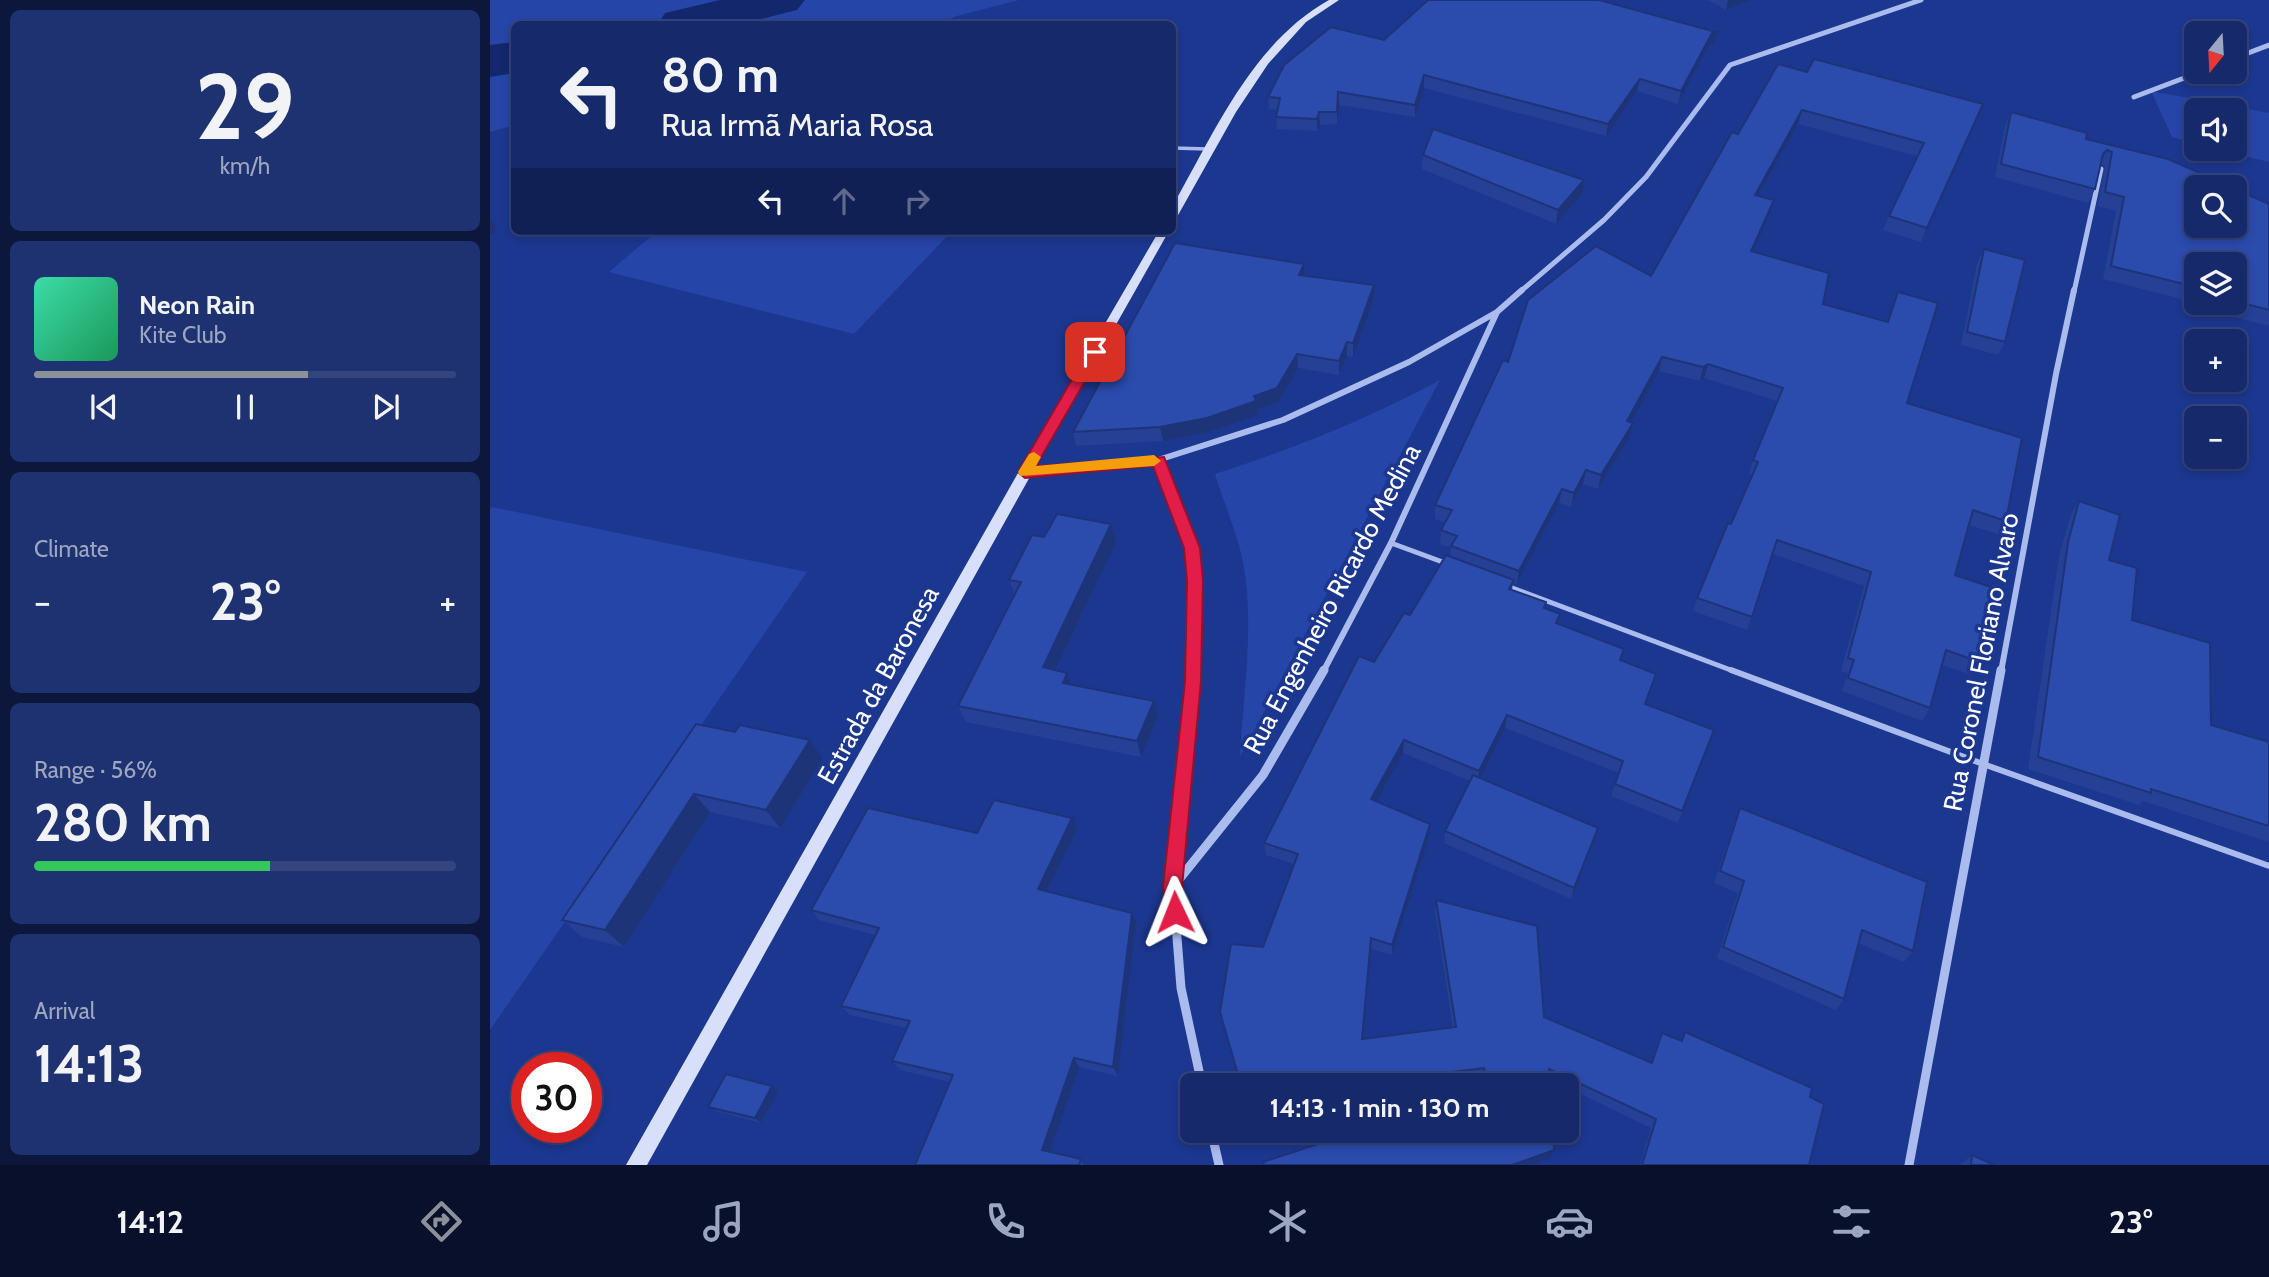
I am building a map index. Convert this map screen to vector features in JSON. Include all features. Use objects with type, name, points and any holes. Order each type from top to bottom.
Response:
[{"type":"main road","points":[[1176,210],[1239,102],[1280,43],[1306,18],[1335,0]]},
{"type":"main road","name":"Estrada da Baronesa","points":[[636,1165],[1025,472],[1162,235]]},
{"type":"street","points":[[1025,472],[1158,460],[1283,419],[1409,362],[1497,312],[1604,220],[1646,177],[1730,65],[1921,0]]},
{"type":"street","points":[[2247,53],[2269,45]]},
{"type":"street","points":[[2134,97],[2184,78]]},
{"type":"street","name":"Rua Coronel Floriano Alvaro","points":[[1909,1165],[2056,374],[2101,169]]},
{"type":"street","name":"Rua Engenheiro Ricardo Medina","points":[[1173,887],[1264,775],[1299,717],[1391,542],[1497,312]]},
{"type":"street","points":[[1158,460],[1192,548],[1195,581],[1193,681],[1173,887],[1181,988],[1199,1073]]},
{"type":"street","points":[[1214,1143],[1219,1165]]},
{"type":"lane","points":[[1176,148],[1211,149]]},
{"type":"lane","points":[[1391,542],[1455,566]]},
{"type":"lane","points":[[1494,581],[1983,764],[2269,866]]},
{"type":"shaded area","points":[[490,0],[1019,0],[946,21],[511,21],[511,126],[490,132]]},
{"type":"shaded area","points":[[2151,91],[2189,98],[2184,98],[2184,140],[2172,137]]},
{"type":"shaded area","points":[[2247,109],[2269,113],[2269,162],[2247,156]]},
{"type":"shaded area","points":[[652,235],[948,235],[854,334],[609,272]]},
{"type":"shaded area","points":[[1440,380],[1240,757],[1248,635],[1246,586],[1237,540],[1215,474],[1330,432]]},
{"type":"shaded area","points":[[492,507],[807,572],[490,1030],[490,509]]},
{"type":"building","points":[[1428,0],[1599,0],[1716,32],[1712,33],[1681,91],[1640,79],[1608,124],[1424,75],[1415,105],[1338,92],[1337,112],[1319,112],[1317,119],[1276,117],[1280,98],[1268,97],[1284,65],[1331,27],[1384,40]]},
{"type":"building","points":[[1814,59],[1983,104],[1927,228],[1889,216],[1924,143],[1802,110],[1755,195],[1774,200],[1751,251],[1829,273],[1823,304],[1888,322],[1898,292],[1938,303],[1907,403],[2022,438],[2006,521],[1973,510],[1955,575],[1994,588],[1980,662],[1946,650],[1930,708],[1848,678],[1854,660],[1848,658],[1871,572],[1777,540],[1752,617],[1697,598],[1728,523],[1731,524],[1758,462],[1753,460],[1783,388],[1708,364],[1703,367],[1662,357],[1627,421],[1633,423],[1601,475],[1586,470],[1574,493],[1562,489],[1519,571],[1451,546],[1457,536],[1441,530],[1452,510],[1435,505],[1503,360],[1508,362],[1528,300],[1596,246],[1651,276],[1732,132],[1738,134],[1778,64],[1807,72]]},
{"type":"building","points":[[2011,112],[2087,133],[2086,139],[2168,159],[2205,175],[2184,175],[2184,238],[2247,238],[2247,194],[2269,204],[2269,310],[2247,304],[2247,252],[2184,252],[2184,284],[2111,266],[2124,197],[2105,192],[2112,152],[2107,150],[2103,154],[2095,189],[2001,164]]},
{"type":"building","points":[[1433,129],[1584,180],[1558,210],[1423,155]]},
{"type":"building","points":[[1175,243],[1304,264],[1299,275],[1374,285],[1353,343],[1347,342],[1339,361],[1297,354],[1277,388],[1254,396],[1256,401],[1207,418],[1160,427],[1073,432]]},
{"type":"building","points":[[1984,249],[2025,260],[2005,342],[1967,332]]},
{"type":"building","points":[[2079,501],[2120,515],[2109,560],[2137,568],[2132,620],[2210,643],[2211,725],[2269,742],[2269,826],[2151,789],[2151,793],[2038,757],[2068,542]]},
{"type":"building","points":[[1057,514],[1111,524],[1043,667],[1067,673],[1063,683],[1154,701],[1137,741],[958,706],[1021,582],[1009,580],[1032,535],[1044,537]]},
{"type":"building","points":[[1446,555],[1514,580],[1509,589],[1546,602],[1544,608],[1560,614],[1556,623],[1624,649],[1620,660],[1656,674],[1645,704],[1714,730],[1682,811],[1615,784],[1623,761],[1507,715],[1479,771],[1404,740],[1371,799],[1430,824],[1392,945],[1371,938],[1362,1039],[1456,1027],[1436,900],[1537,926],[1544,1017],[1652,1063],[1662,1033],[1682,1041],[1685,1032],[1812,1088],[1810,1097],[1824,1104],[1809,1165],[1642,1165],[1656,1119],[1579,1083],[1579,1073],[1558,1073],[1549,1069],[1549,1073],[1485,1073],[1484,1068],[1443,1073],[1238,1073],[1220,1012],[1231,944],[1263,947],[1298,854],[1264,843],[1359,656],[1374,662],[1404,613],[1410,615]]},
{"type":"building","points":[[696,724],[735,732],[740,725],[810,740],[766,810],[694,794],[605,930],[562,920]]},
{"type":"building","points":[[1473,775],[1598,828],[1574,888],[1445,831]]},
{"type":"building","points":[[994,800],[1072,818],[1038,889],[1132,913],[1113,1067],[1074,1058],[1042,1150],[1081,1159],[1079,1165],[915,1165],[953,1075],[892,1061],[910,1021],[841,1006],[879,928],[811,910],[868,808],[977,833]]},
{"type":"building","points":[[1740,808],[1927,882],[1913,951],[1862,930],[1844,999],[1723,947],[1744,881],[1720,871]]},
{"type":"building","points":[[726,1074],[772,1086],[755,1118],[708,1107]]},
{"type":"building","points":[[1321,1143],[1554,1143],[1554,1150],[1512,1165],[1264,1165],[1263,1162]]},
{"type":"building","points":[[1972,1155],[1994,1165],[1971,1165]]},
{"type":"waterway","points":[[695,21],[780,0]]},
{"type":"waterway","points":[[490,61],[511,58]]},
{"type":"slow traffic","points":[[1034,457],[1025,472],[1154,461]]},
{"type":"route","points":[[1095,352],[1025,472],[1158,460],[1192,548],[1195,581],[1193,681],[1173,887],[1175,912]]}]
